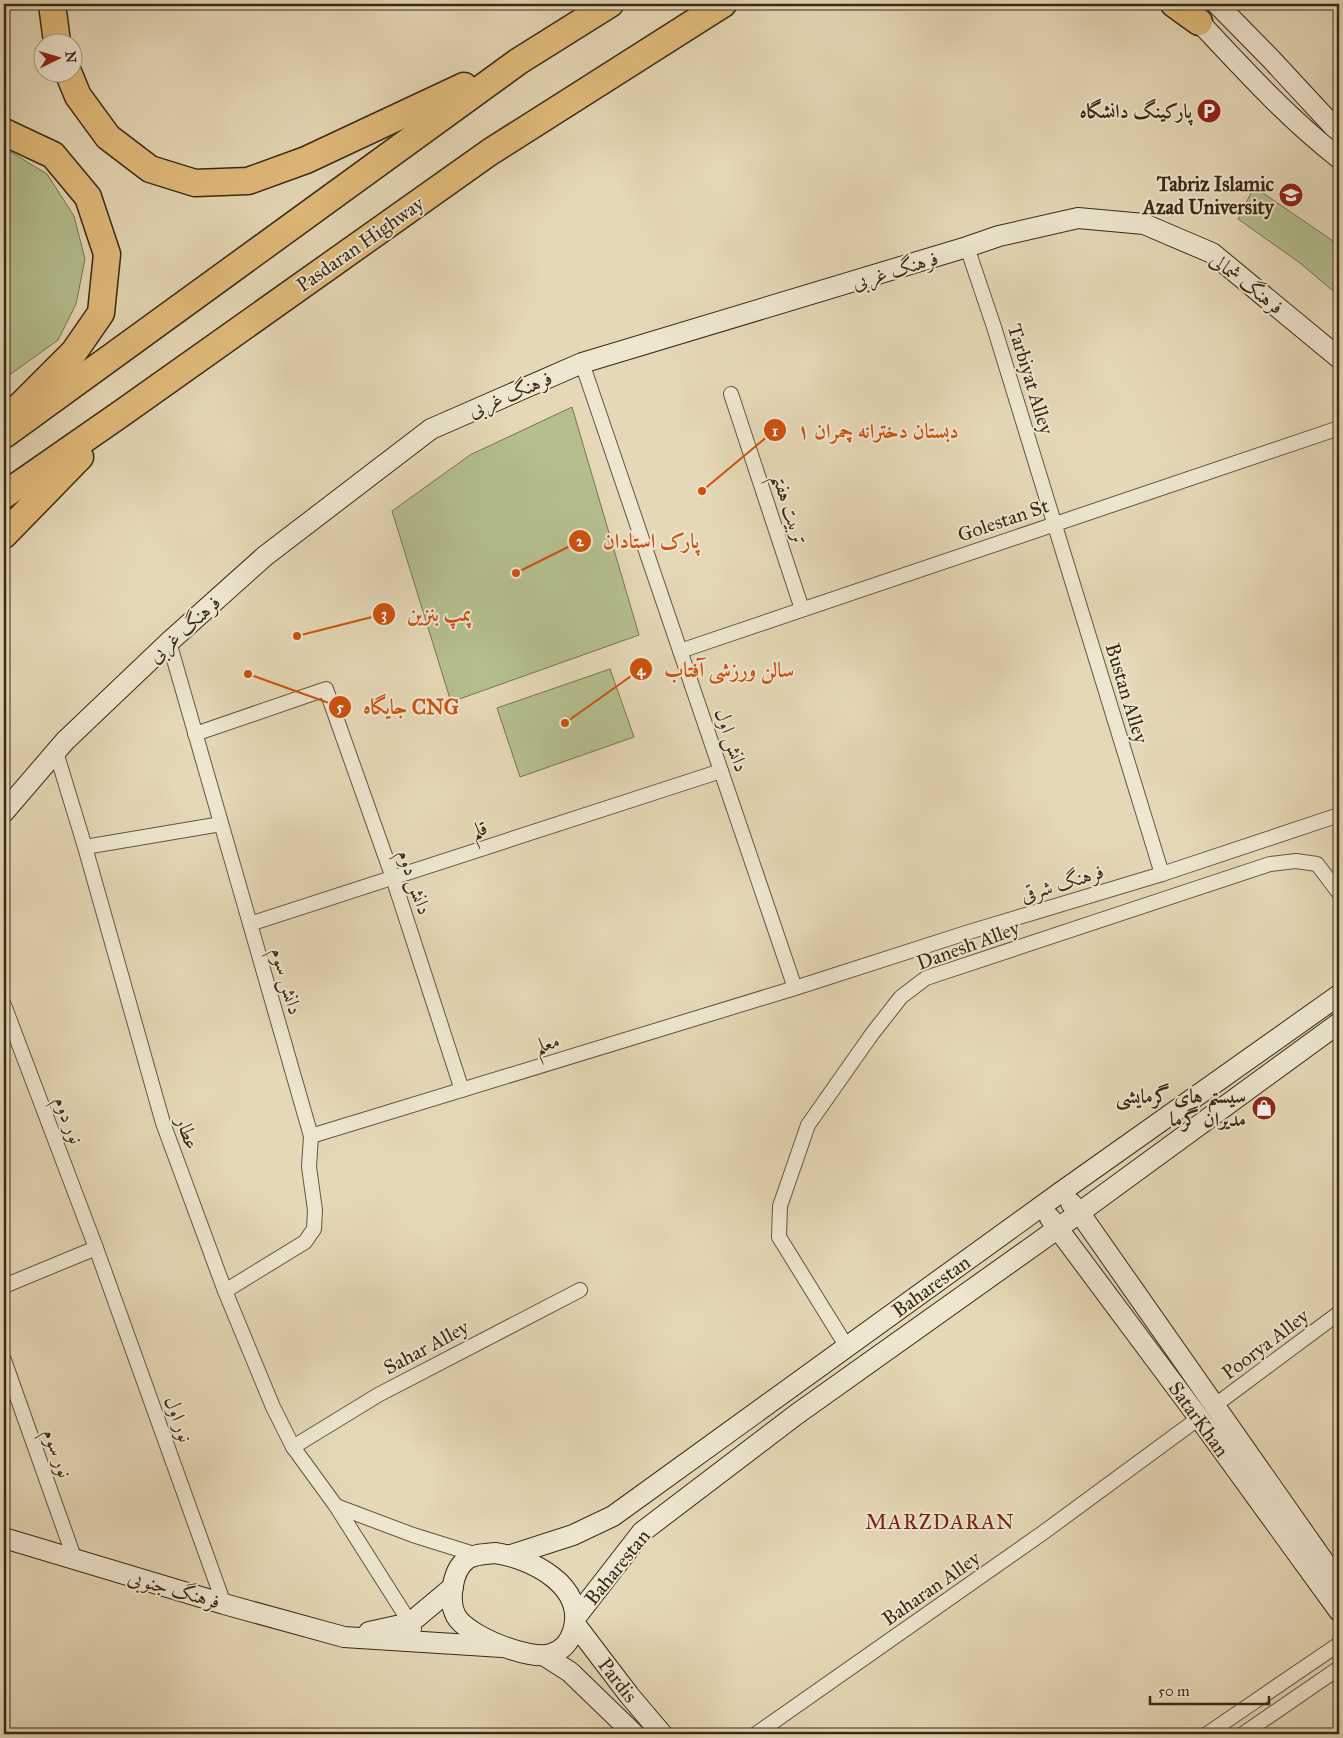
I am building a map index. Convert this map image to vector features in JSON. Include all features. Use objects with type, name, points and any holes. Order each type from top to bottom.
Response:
[{"type":"highway","points":[[52,4],[56,32]]},
{"type":"highway","points":[[4,435],[519,61],[610,4]]},
{"type":"highway","name":"Pasdaran Highway","points":[[4,495],[490,152],[722,4]]},
{"type":"highway","points":[[1174,4],[1203,8]]},
{"type":"highway","points":[[72,82],[78,96],[108,138],[150,169],[195,183],[248,181],[306,160],[519,61]]},
{"type":"highway","points":[[4,132],[53,155],[88,197],[107,254],[100,313],[74,352],[4,422]]},
{"type":"highway","points":[[4,535],[122,413]]},
{"type":"street","points":[[1203,8],[1271,59],[1339,131]]},
{"type":"street","points":[[1203,8],[1253,79],[1311,136],[1339,158]]},
{"type":"street","points":[[1253,79],[1271,59]]},
{"type":"street","name":"فرهنگ غربی","points":[[4,812],[65,741],[169,642],[265,556],[431,429],[582,363],[762,310],[999,236],[1078,218],[1144,224]]},
{"type":"street","name":"فرهنگ شمالی","points":[[1144,224],[1212,253],[1339,358]]},
{"type":"street","name":"Tarbiyat Alley","points":[[967,247],[994,327],[1054,523]]},
{"type":"street","name":"دانش اول","points":[[582,363],[795,988]]},
{"type":"street","name":"تربیت هفتم","points":[[731,394],[802,609]]},
{"type":"street","name":"Golestan St","points":[[680,651],[1339,428]]},
{"type":"street","name":"Bustan Alley","points":[[1054,523],[1162,874]]},
{"type":"street","name":"دانش سوم","points":[[169,642],[311,1136],[310,1167],[314,1229],[305,1242],[225,1291]]},
{"type":"street","name":"دانش دوم","points":[[195,734],[326,689],[393,878],[462,1090]]},
{"type":"street","name":"عطار","points":[[56,752],[163,1123],[225,1291],[273,1407],[293,1447],[336,1506],[422,1642]]},
{"type":"street","name":"قلم","points":[[250,924],[721,771]]},
{"type":"street","name":"فرهنگ شرقی","points":[[795,988],[960,935],[1162,874],[1339,815]]},
{"type":"street","points":[[84,847],[221,824]]},
{"type":"street","name":"Danesh Alley","points":[[847,1347],[779,1238],[780,1206],[808,1125],[872,1034],[902,997],[926,978],[1270,864],[1296,861],[1317,864],[1339,893]]},
{"type":"street","name":"معلم","points":[[311,1136],[795,988]]},
{"type":"street","name":"Baharestan","points":[[511,1555],[573,1535],[613,1516],[1061,1192],[1339,995]]},
{"type":"street","name":"نور دوم","points":[[4,1005],[96,1248]]},
{"type":"street","name":"Baharestan","points":[[575,1621],[642,1532],[797,1414],[1057,1229],[1339,1024]]},
{"type":"street","name":"SatarKhan","points":[[1061,1192],[1079,1212],[1206,1412],[1339,1611]]},
{"type":"street","name":"SatarKhan","points":[[1042,1207],[1057,1229],[1206,1412],[1339,1583]]},
{"type":"street","points":[[4,1286],[96,1248]]},
{"type":"street","name":"نور اول","points":[[96,1248],[224,1604]]},
{"type":"street","name":"Sahar Alley","points":[[293,1447],[378,1395],[580,1290]]},
{"type":"street","name":"Poorya Alley","points":[[1206,1412],[1339,1313]]},
{"type":"street","name":"نور سوم","points":[[4,1360],[76,1560]]},
{"type":"street","name":"Baharan Alley","points":[[756,1734],[1044,1532],[1206,1412]]},
{"type":"street","points":[[336,1506],[413,1535],[477,1555]]},
{"type":"street","name":"فرهنگ جنوبی","points":[[4,1538],[224,1604],[344,1637],[502,1647]]},
{"type":"street","points":[[495,1553],[511,1555],[534,1564],[553,1576],[570,1597],[575,1621],[570,1640],[561,1651],[545,1656],[502,1647],[471,1630],[456,1617],[451,1593],[456,1576],[466,1560],[477,1555],[495,1553]]},
{"type":"street","name":"فرهنگ جنوبی","points":[[344,1637],[410,1623],[453,1587]]},
{"type":"street","name":"Pardis","points":[[575,1621],[629,1695],[662,1734]]},
{"type":"street","points":[[1207,1734],[1339,1644]]},
{"type":"street","name":"Pardis","points":[[545,1656],[570,1672],[634,1734]]},
{"type":"street","points":[[1242,1734],[1339,1668]]},
{"type":"green space","points":[[4,150],[9,151],[47,174],[74,216],[85,259],[76,304],[58,340],[4,379]]},
{"type":"green space","points":[[1254,187],[1339,245],[1339,296],[1300,263],[1238,219]]},
{"type":"green space","points":[[572,407],[639,635],[451,702],[392,511],[470,455]]},
{"type":"green space","points":[[610,669],[634,737],[520,777],[497,708]]},
{"type":"place","name":"پارکینگ دانشگاه","points":[[1209,111]]},
{"type":"place","name":"Tabriz Islamic Azad University","points":[[1291,195]]},
{"type":"place","name":"دبستان دخترانه چمران ۱","points":[[702,491]]},
{"type":"place","name":"پارک استادان","points":[[516,573]]},
{"type":"place","name":"پمپ بنزین","points":[[297,636]]},
{"type":"place","name":"جایگاه CNG","points":[[248,674]]},
{"type":"place","name":"سالن ورزشی آفتاب","points":[[565,723]]},
{"type":"place","name":"سیستم های گرمایشی مدیران گرما","points":[[1264,1108]]},
{"type":"district","name":"MARZDARAN","points":[[940,1522]]}]
